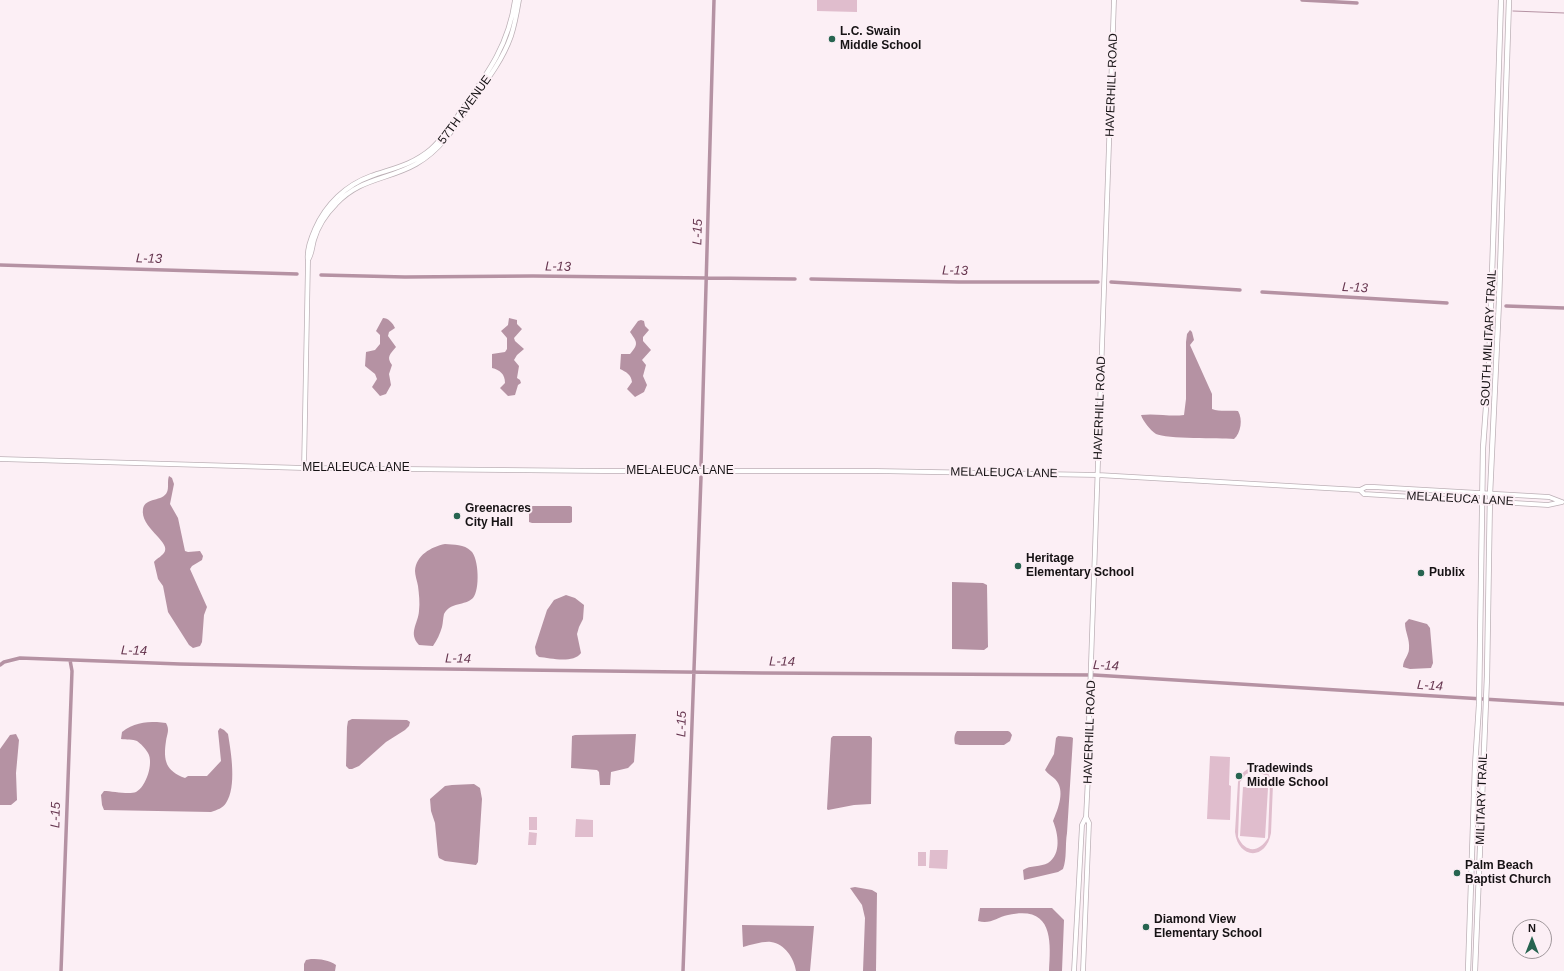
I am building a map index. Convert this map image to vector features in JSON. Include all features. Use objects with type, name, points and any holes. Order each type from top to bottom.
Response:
[{"type":"main road","name":"SOUTH MILITARY TRAIL","points":[[1479,677],[1482,493],[1489,358],[1501,0]]},
{"type":"main road","name":"SOUTH MILITARY TRAIL","points":[[1486,676],[1490,494],[1499,301],[1509,0]]},
{"type":"main road","points":[[1481,566],[1484,583],[1483,604],[1488,609]]},
{"type":"main road","points":[[1480,615],[1488,624]]},
{"type":"main road","name":"MILITARY TRAIL","points":[[1475,971],[1486,676]]},
{"type":"main road","name":"MILITARY TRAIL","points":[[1468,971],[1473,801],[1479,705],[1479,677]]},
{"type":"street","name":"57TH AVENUE","points":[[308,261],[308,249],[317,224],[327,208],[337,198],[363,180],[415,160],[432,148],[444,135],[490,70],[499,54],[507,35],[515,0]]},
{"type":"street","name":"57TH AVENUE","points":[[308,261],[320,226],[330,210],[341,199],[364,183],[402,171],[417,163],[435,150],[447,138],[493,72],[502,55],[511,36],[519,0]]},
{"type":"street","name":"HAVERHILL ROAD","points":[[1074,971],[1082,825],[1086,817],[1090,737],[1089,721],[1092,683],[1114,0]]},
{"type":"street","points":[[304,468],[308,261]]},
{"type":"street","name":"MELALEUCA LANE","points":[[0,458],[304,468],[604,471],[876,471],[1098,475],[1360,490],[1366,487],[1374,487],[1482,493],[1549,497],[1563,502]]},
{"type":"street","name":"MELALEUCA LANE","points":[[1360,490],[1364,494],[1548,505],[1563,502]]},
{"type":"street","name":"HAVERHILL ROAD","points":[[1083,971],[1089,824],[1086,817]]},
{"type":"shaded area","points":[[817,0],[857,0],[857,12],[817,11]]},
{"type":"shaded area","points":[[383,318],[390,321],[395,328],[389,332],[388,336],[396,347],[389,358],[392,365],[389,374],[391,385],[386,394],[380,396],[372,387],[377,379],[375,374],[365,366],[366,352],[375,350],[380,344],[380,335],[376,331]]},
{"type":"shaded area","points":[[509,318],[517,320],[517,324],[522,329],[514,338],[515,341],[524,349],[514,360],[519,366],[517,378],[521,383],[518,385],[515,395],[508,396],[500,388],[505,383],[503,375],[500,371],[492,368],[492,354],[505,352],[507,349],[507,338],[501,331],[508,325]]},
{"type":"shaded area","points":[[638,321],[644,321],[645,326],[649,330],[643,337],[643,341],[651,350],[642,360],[646,365],[643,376],[647,385],[644,392],[635,397],[627,389],[632,382],[631,377],[620,369],[621,354],[630,354],[635,348],[636,343],[630,332]]},
{"type":"shaded area","points":[[1190,330],[1194,340],[1190,345],[1212,394],[1212,409],[1238,411],[1240,414],[1240,430],[1234,439],[1181,438],[1162,436],[1151,430],[1141,415],[1184,415],[1186,399],[1186,342],[1187,334]]},
{"type":"shaded area","points":[[169,476],[172,478],[174,484],[170,504],[178,518],[185,551],[200,551],[203,556],[202,560],[190,569],[207,607],[204,615],[202,642],[200,646],[193,648],[189,645],[168,612],[163,586],[158,579],[154,562],[164,553],[165,547],[150,528],[143,516],[144,505],[150,501],[162,497],[167,492]]},
{"type":"shaded area","points":[[570,506],[572,507],[572,522],[529,522],[529,507]]},
{"type":"shaded area","points":[[445,544],[465,547],[474,555],[478,574],[477,588],[473,598],[447,610],[444,614],[440,632],[433,646],[419,645],[414,636],[414,628],[418,616],[419,605],[418,586],[415,573],[416,565],[421,556],[425,553],[435,547]]},
{"type":"shaded area","points":[[952,582],[983,583],[987,585],[988,647],[984,650],[952,649]]},
{"type":"shaded area","points":[[566,595],[575,598],[584,605],[583,619],[577,634],[581,653],[573,658],[567,659],[539,657],[536,654],[535,647],[547,610],[554,600]]},
{"type":"shaded area","points":[[1409,619],[1427,624],[1430,628],[1433,663],[1431,668],[1410,669],[1403,667],[1409,651],[1409,642],[1405,623]]},
{"type":"shaded area","points":[[352,719],[407,720],[410,722],[409,726],[405,730],[386,742],[359,766],[349,769],[346,766],[347,727],[348,721]]},
{"type":"shaded area","points":[[157,722],[166,723],[168,728],[165,748],[167,764],[174,772],[185,778],[188,776],[207,776],[221,761],[218,731],[220,728],[228,734],[232,760],[231,788],[226,803],[218,810],[211,812],[104,810],[101,795],[104,791],[125,793],[136,792],[143,785],[148,774],[150,757],[148,753],[137,741],[121,739],[122,732],[139,724]]},
{"type":"shaded area","points":[[957,731],[1008,731],[1012,735],[1010,741],[1004,745],[960,745],[955,744],[954,737]]},
{"type":"shaded area","points":[[16,734],[19,740],[16,773],[17,800],[11,805],[0,805],[0,749],[10,735]]},
{"type":"shaded area","points":[[636,734],[634,762],[628,768],[611,772],[610,785],[600,785],[599,772],[597,770],[571,768],[572,736]]},
{"type":"shaded area","points":[[833,736],[870,736],[872,738],[871,804],[827,809],[831,738]]},
{"type":"shaded area","points":[[1058,736],[1073,738],[1064,865],[1063,869],[1058,872],[1024,880],[1023,870],[1029,867],[1048,863],[1052,859],[1057,849],[1058,843],[1053,821],[1061,794],[1058,783],[1045,770],[1054,754],[1056,738]]},
{"type":"shaded area","points":[[1210,756],[1230,757],[1230,820],[1207,819]]},
{"type":"shaded area","points":[[1256,767],[1267,771],[1273,784],[1271,833],[1264,848],[1258,852],[1252,853],[1246,852],[1241,847],[1237,841],[1235,832],[1238,782],[1244,772],[1249,768]],"holes":[[[1255,771],[1265,775],[1270,784],[1268,838],[1260,846],[1252,849],[1244,846],[1238,837],[1240,782],[1246,774]]]},
{"type":"shaded area","points":[[474,784],[480,788],[482,799],[478,862],[476,865],[445,861],[439,858],[438,855],[435,823],[431,811],[430,799],[445,786]]},
{"type":"shaded area","points":[[1243,787],[1268,788],[1265,838],[1240,836]]},
{"type":"shaded area","points":[[529,817],[537,817],[537,830],[529,830]]},
{"type":"shaded area","points":[[576,819],[593,820],[593,837],[575,837]]},
{"type":"shaded area","points":[[529,832],[537,833],[536,845],[528,845]]},
{"type":"shaded area","points":[[930,850],[948,850],[947,869],[929,868]]},
{"type":"shaded area","points":[[918,852],[926,852],[926,866],[918,866]]},
{"type":"shaded area","points":[[855,887],[872,890],[877,893],[876,971],[863,971],[865,918],[862,905],[850,888]]},
{"type":"shaded area","points":[[980,908],[1052,908],[1064,920],[1062,971],[1049,971],[1049,937],[1041,920],[1034,915],[1023,913],[1008,915],[982,922],[978,921]]},
{"type":"shaded area","points":[[742,925],[814,926],[810,971],[796,971],[788,952],[776,943],[764,942],[743,947]]},
{"type":"shaded area","points":[[306,960],[325,960],[333,963],[336,965],[335,971],[304,971],[304,964]]},
{"type":"waterway","name":"L-15","points":[[701,465],[714,0]]},
{"type":"waterway","points":[[1302,0],[1357,3]]},
{"type":"waterway","points":[[1513,11],[1564,13]]},
{"type":"waterway","name":"L-13","points":[[0,265],[297,274]]},
{"type":"waterway","name":"L-13","points":[[321,275],[405,277],[533,276],[795,279]]},
{"type":"waterway","name":"L-13","points":[[811,279],[959,282],[1098,282]]},
{"type":"waterway","name":"L-13","points":[[1111,282],[1240,290]]},
{"type":"waterway","name":"L-13","points":[[1262,292],[1447,303]]},
{"type":"waterway","name":"L-13","points":[[1506,306],[1564,308]]},
{"type":"waterway","name":"L-15","points":[[683,971],[701,477]]},
{"type":"waterway","name":"L-14","points":[[0,665],[4,662],[20,658],[180,664],[365,668],[1094,675],[1564,704]]},
{"type":"waterway","name":"L-15","points":[[61,971],[72,671],[70,660]]},
{"type":"place","name":"L.C. Swain Middle School","points":[[832,39]]},
{"type":"place","name":"Greenacres City Hall","points":[[457,516]]},
{"type":"place","name":"Heritage Elementary School","points":[[1018,566]]},
{"type":"place","name":"Publix","points":[[1421,573]]},
{"type":"place","name":"Tradewinds Middle School","points":[[1239,776]]},
{"type":"place","name":"Palm Beach Baptist Church","points":[[1457,873]]},
{"type":"place","name":"Diamond View Elementary School","points":[[1146,927]]}]
